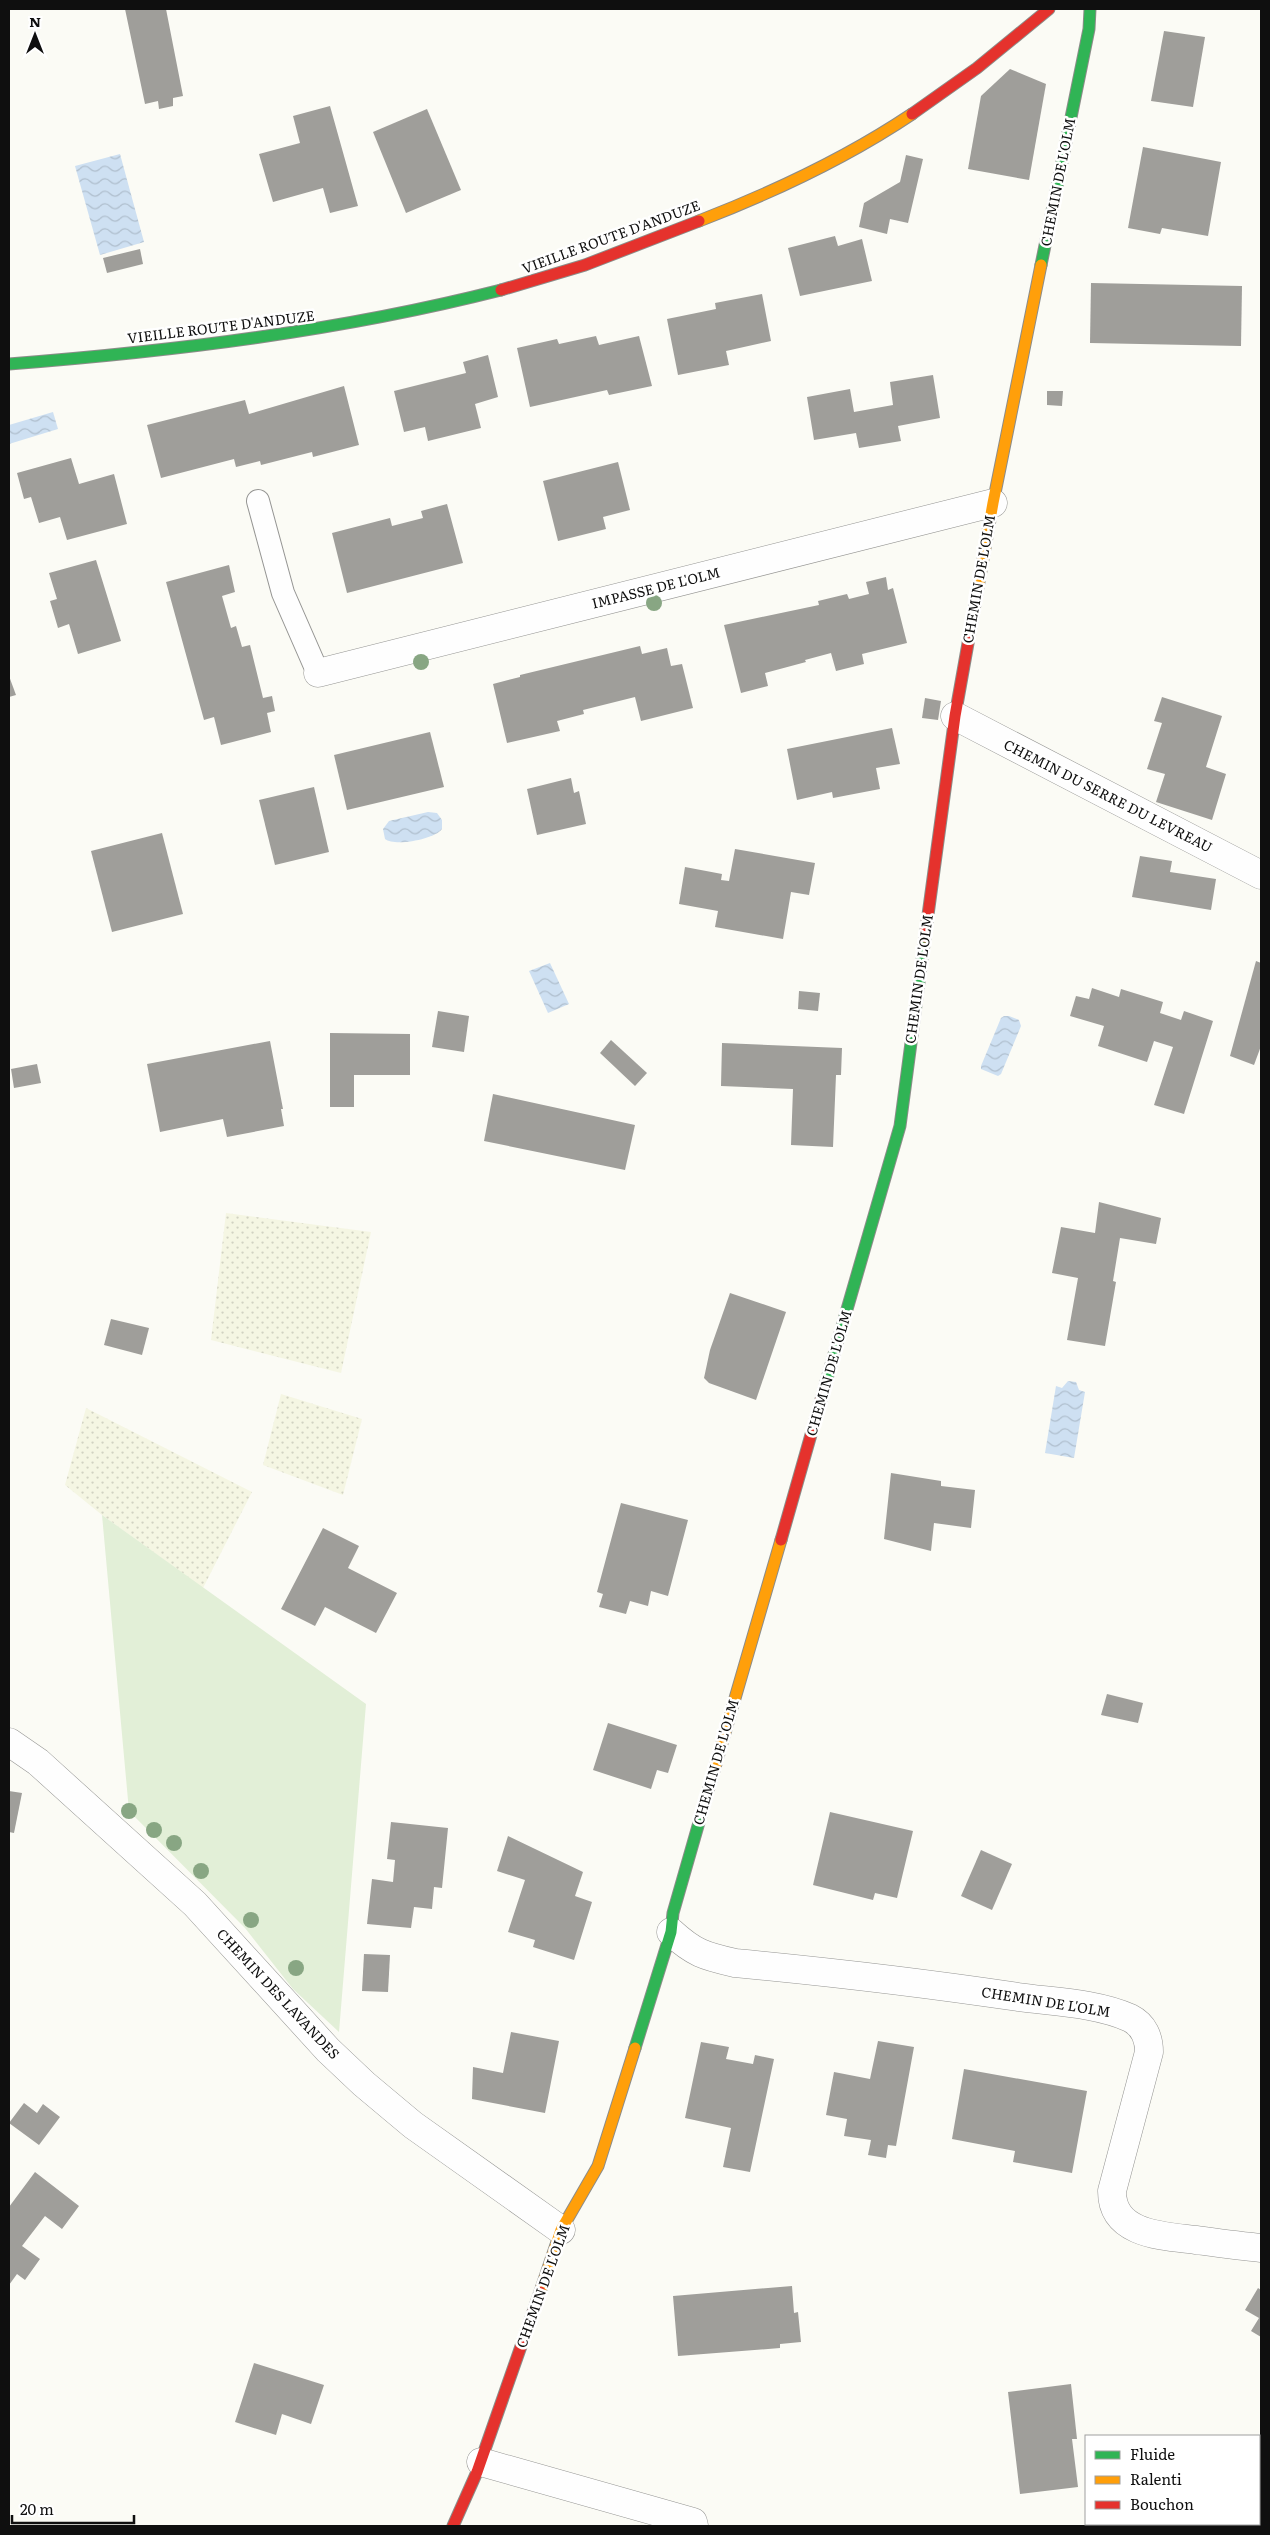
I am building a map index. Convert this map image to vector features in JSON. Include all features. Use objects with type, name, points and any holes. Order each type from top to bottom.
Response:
[{"type":"street","name":"VIEILLE ROUTE D'ANDUZE","points":[[9,364],[209,346],[359,323],[527,283],[617,253],[785,187],[849,154],[964,79],[1049,9]]},
{"type":"street","name":"CHEMIN DE L'OLM","points":[[453,2526],[481,2462],[560,2230],[585,2191],[598,2166],[671,1932],[673,1913],[900,1126],[954,716],[993,503],[1087,39],[1090,9]]},
{"type":"street","name":"IMPASSE DE L'OLM","points":[[318,672],[993,503]]},
{"type":"street","name":"CHEMIN DU SERRE DU LEVREAU","points":[[954,716],[1261,875]]},
{"type":"street","name":"CHEMIN DES LAVANDES","points":[[9,1742],[38,1762],[195,1904],[328,2050],[364,2084],[413,2125],[560,2230]]},
{"type":"street","name":"CHEMIN DE L'OLM","points":[[671,1932],[686,1946],[702,1956],[735,1963],[948,1986],[1097,2009],[1132,2019],[1146,2031],[1149,2052],[1112,2191],[1116,2210],[1127,2223],[1149,2234],[1261,2248]]},
{"type":"street","points":[[481,2462],[693,2522],[694,2526]]},
{"type":"lane","points":[[258,501],[284,593],[318,672]]},
{"type":"green space","points":[[226,1213],[371,1232],[341,1373],[211,1340]]},
{"type":"green space","points":[[281,1394],[362,1419],[343,1495],[263,1465]]},
{"type":"green space","points":[[86,1408],[252,1492],[203,1588],[102,1515],[65,1485]]},
{"type":"green space","points":[[102,1515],[366,1704],[339,2032],[293,1989],[245,1928],[129,1811]]},
{"type":"water","points":[[120,154],[144,242],[100,255],[75,166]]},
{"type":"water","points":[[53,412],[58,429],[9,444],[9,425]]},
{"type":"water","points":[[428,812],[437,813],[442,820],[442,829],[438,833],[415,841],[397,842],[385,839],[383,829],[389,821]]},
{"type":"water","points":[[550,963],[569,1004],[548,1013],[529,971]]},
{"type":"water","points":[[1004,1016],[1019,1020],[1021,1026],[1001,1074],[998,1076],[981,1069],[981,1066],[1001,1018]]},
{"type":"water","points":[[1068,1381],[1076,1382],[1079,1390],[1085,1392],[1074,1458],[1045,1453],[1056,1386],[1062,1388]]},
{"type":"building","points":[[125,9],[166,9],[183,96],[173,98],[173,106],[159,109],[158,101],[145,104]]},
{"type":"building","points":[[1164,31],[1205,37],[1193,107],[1151,101]]},
{"type":"building","points":[[1010,69],[1046,84],[1029,180],[968,169],[981,96]]},
{"type":"building","points":[[330,106],[358,206],[330,213],[323,188],[273,202],[259,154],[300,143],[293,116]]},
{"type":"building","points":[[427,109],[461,190],[406,213],[373,132]]},
{"type":"building","points":[[1143,147],[1221,162],[1208,236],[1162,228],[1160,234],[1128,228]]},
{"type":"building","points":[[906,155],[923,159],[908,223],[890,219],[887,234],[859,227],[864,203],[900,182]]},
{"type":"building","points":[[835,236],[838,246],[862,239],[872,281],[800,296],[788,248]]},
{"type":"building","points":[[140,249],[143,264],[107,273],[103,258]]},
{"type":"building","points":[[1091,283],[1242,286],[1241,346],[1090,343]]},
{"type":"building","points":[[762,294],[771,341],[726,351],[729,365],[678,375],[667,319],[716,309],[715,303]]},
{"type":"building","points":[[596,336],[599,345],[639,336],[652,386],[609,395],[607,390],[530,407],[517,348],[557,339],[559,344]]},
{"type":"building","points":[[488,355],[498,397],[475,404],[481,428],[428,441],[425,427],[404,432],[394,391],[466,373],[463,362]]},
{"type":"building","points":[[933,375],[940,418],[898,426],[901,441],[859,448],[856,433],[814,440],[807,397],[850,389],[854,412],[893,405],[890,382]]},
{"type":"building","points":[[344,386],[359,445],[313,457],[312,452],[261,465],[260,461],[236,467],[234,459],[161,478],[147,425],[245,400],[249,414]]},
{"type":"building","points":[[1047,391],[1063,391],[1062,406],[1047,405]]},
{"type":"building","points":[[71,458],[79,484],[114,474],[127,524],[67,540],[60,517],[39,523],[31,497],[24,499],[17,473]]},
{"type":"building","points":[[618,462],[630,510],[603,517],[606,529],[558,541],[543,481]]},
{"type":"building","points":[[447,504],[463,563],[347,593],[332,533],[390,518],[392,526],[423,518],[421,511]]},
{"type":"building","points":[[96,560],[121,641],[78,654],[69,624],[58,628],[50,601],[57,599],[49,573]]},
{"type":"building","points":[[229,565],[235,592],[222,596],[231,628],[236,626],[242,647],[250,645],[263,698],[272,696],[275,711],[267,713],[271,732],[221,745],[214,717],[204,720],[166,582]]},
{"type":"building","points":[[886,577],[888,590],[893,588],[907,643],[862,654],[864,664],[836,671],[831,653],[805,660],[806,662],[765,673],[768,686],[741,693],[724,625],[819,605],[818,601],[847,594],[849,599],[869,594],[866,582]]},
{"type":"building","points":[[640,646],[642,654],[667,648],[671,666],[682,664],[693,708],[641,721],[635,697],[583,710],[584,714],[557,721],[560,731],[507,743],[493,684],[520,677],[520,675]]},
{"type":"building","points":[[9,676],[16,695],[9,697]]},
{"type":"building","points":[[1162,697],[1222,716],[1206,767],[1226,774],[1212,820],[1156,802],[1165,774],[1147,769],[1162,723],[1154,721]]},
{"type":"building","points":[[925,698],[941,701],[938,720],[922,718]]},
{"type":"building","points":[[892,728],[900,764],[876,768],[880,789],[833,798],[832,792],[797,800],[787,749]]},
{"type":"building","points":[[430,732],[444,787],[347,810],[334,755]]},
{"type":"building","points":[[571,778],[574,793],[579,791],[586,824],[537,835],[527,789]]},
{"type":"building","points":[[314,787],[329,852],[275,865],[259,800]]},
{"type":"building","points":[[162,833],[183,914],[112,932],[91,851]]},
{"type":"building","points":[[735,849],[815,863],[809,895],[791,892],[783,939],[715,927],[718,911],[679,904],[685,867],[722,874],[721,880],[729,881]]},
{"type":"building","points":[[1140,856],[1172,861],[1170,872],[1216,879],[1211,910],[1132,897]]},
{"type":"building","points":[[1256,961],[1261,963],[1261,1046],[1254,1065],[1230,1056]]},
{"type":"building","points":[[1092,988],[1119,997],[1121,989],[1163,1002],[1160,1013],[1181,1020],[1184,1011],[1213,1021],[1184,1114],[1154,1105],[1173,1047],[1154,1041],[1147,1062],[1098,1046],[1104,1026],[1070,1016],[1076,996],[1089,999]]},
{"type":"building","points":[[799,991],[820,993],[818,1011],[798,1009]]},
{"type":"building","points":[[438,1011],[469,1016],[464,1052],[432,1047]]},
{"type":"building","points":[[330,1033],[410,1034],[410,1075],[354,1075],[354,1107],[330,1107]]},
{"type":"building","points":[[611,1040],[647,1073],[635,1086],[600,1053]]},
{"type":"building","points":[[270,1041],[283,1109],[281,1109],[284,1126],[227,1137],[223,1119],[160,1132],[147,1064]]},
{"type":"building","points":[[722,1043],[842,1048],[841,1075],[836,1075],[833,1147],[791,1145],[793,1089],[721,1086]]},
{"type":"building","points":[[37,1064],[41,1083],[14,1088],[11,1069]]},
{"type":"building","points":[[493,1094],[635,1125],[625,1170],[484,1141]]},
{"type":"building","points":[[1099,1202],[1161,1218],[1156,1244],[1120,1238],[1113,1281],[1116,1282],[1105,1346],[1067,1340],[1078,1278],[1052,1273],[1061,1227],[1095,1233]]},
{"type":"building","points":[[730,1293],[786,1312],[756,1400],[709,1383],[704,1378],[710,1350]]},
{"type":"building","points":[[111,1319],[149,1328],[142,1355],[104,1345]]},
{"type":"building","points":[[891,1473],[941,1481],[941,1486],[975,1490],[971,1528],[934,1523],[931,1551],[884,1539]]},
{"type":"building","points":[[621,1503],[688,1520],[668,1596],[651,1591],[648,1606],[630,1601],[626,1614],[599,1607],[603,1594],[597,1592]]},
{"type":"building","points":[[323,1528],[359,1546],[348,1568],[397,1593],[376,1633],[325,1607],[315,1626],[281,1609]]},
{"type":"building","points":[[1107,1694],[1143,1703],[1138,1723],[1101,1715]]},
{"type":"building","points":[[608,1723],[677,1745],[668,1773],[657,1770],[651,1789],[593,1770]]},
{"type":"building","points":[[9,1791],[22,1793],[14,1833],[9,1832]]},
{"type":"building","points":[[830,1812],[913,1831],[897,1898],[875,1893],[873,1900],[813,1885]]},
{"type":"building","points":[[391,1822],[448,1828],[442,1888],[434,1887],[432,1909],[414,1907],[411,1928],[367,1924],[372,1879],[393,1882],[395,1860],[387,1859]]},
{"type":"building","points":[[508,1836],[583,1872],[575,1896],[592,1902],[574,1960],[533,1947],[535,1940],[508,1932],[525,1880],[497,1871]]},
{"type":"building","points":[[981,1850],[1012,1864],[992,1910],[961,1896]]},
{"type":"building","points":[[364,1954],[390,1955],[388,1992],[362,1991]]},
{"type":"building","points":[[511,2032],[559,2041],[545,2113],[472,2099],[473,2067],[503,2073]]},
{"type":"building","points":[[878,2041],[914,2047],[896,2146],[888,2145],[886,2158],[868,2155],[871,2140],[844,2136],[847,2119],[826,2115],[834,2072],[870,2079]]},
{"type":"building","points":[[701,2042],[729,2047],[726,2059],[753,2064],[755,2055],[774,2059],[750,2172],[723,2167],[731,2128],[685,2118]]},
{"type":"building","points":[[964,2069],[1087,2091],[1072,2173],[1013,2162],[1015,2151],[952,2139]]},
{"type":"building","points":[[24,2103],[37,2113],[43,2104],[60,2117],[39,2145],[9,2123]]},
{"type":"building","points":[[35,2172],[79,2206],[62,2229],[45,2216],[22,2246],[40,2259],[25,2280],[17,2274],[9,2285],[9,2207]]},
{"type":"building","points":[[792,2286],[794,2313],[798,2312],[801,2342],[780,2344],[780,2348],[678,2356],[673,2296]]},
{"type":"building","points":[[1258,2288],[1261,2290],[1261,2337],[1251,2331],[1259,2318],[1245,2310]]},
{"type":"building","points":[[254,2363],[324,2385],[311,2424],[282,2414],[276,2435],[235,2422]]},
{"type":"building","points":[[1071,2384],[1077,2439],[1072,2439],[1078,2487],[1020,2494],[1008,2392]]},
{"type":"traffic: fast","points":[[1041,265],[1089,29],[1090,9]]},
{"type":"traffic: fast","points":[[9,364],[133,353],[257,338],[380,317],[501,290]]},
{"type":"traffic: fast","points":[[826,1382],[900,1126],[925,937]]},
{"type":"traffic: fast","points":[[635,2048],[671,1932],[673,1913],[704,1805]]},
{"type":"traffic: slow","points":[[699,221],[782,186],[835,160],[912,114]]},
{"type":"traffic: slow","points":[[972,621],[993,503],[1041,265]]},
{"type":"traffic: slow","points":[[704,1805],[781,1540]]},
{"type":"traffic: slow","points":[[540,2292],[561,2230],[598,2166],[635,2048]]},
{"type":"traffic: jam","points":[[912,114],[977,68],[1049,9]]},
{"type":"traffic: jam","points":[[501,290],[585,265],[699,221]]},
{"type":"traffic: jam","points":[[925,937],[955,716],[972,621]]},
{"type":"traffic: jam","points":[[781,1540],[826,1382]]},
{"type":"traffic: jam","points":[[453,2526],[477,2472],[540,2292]]}]
